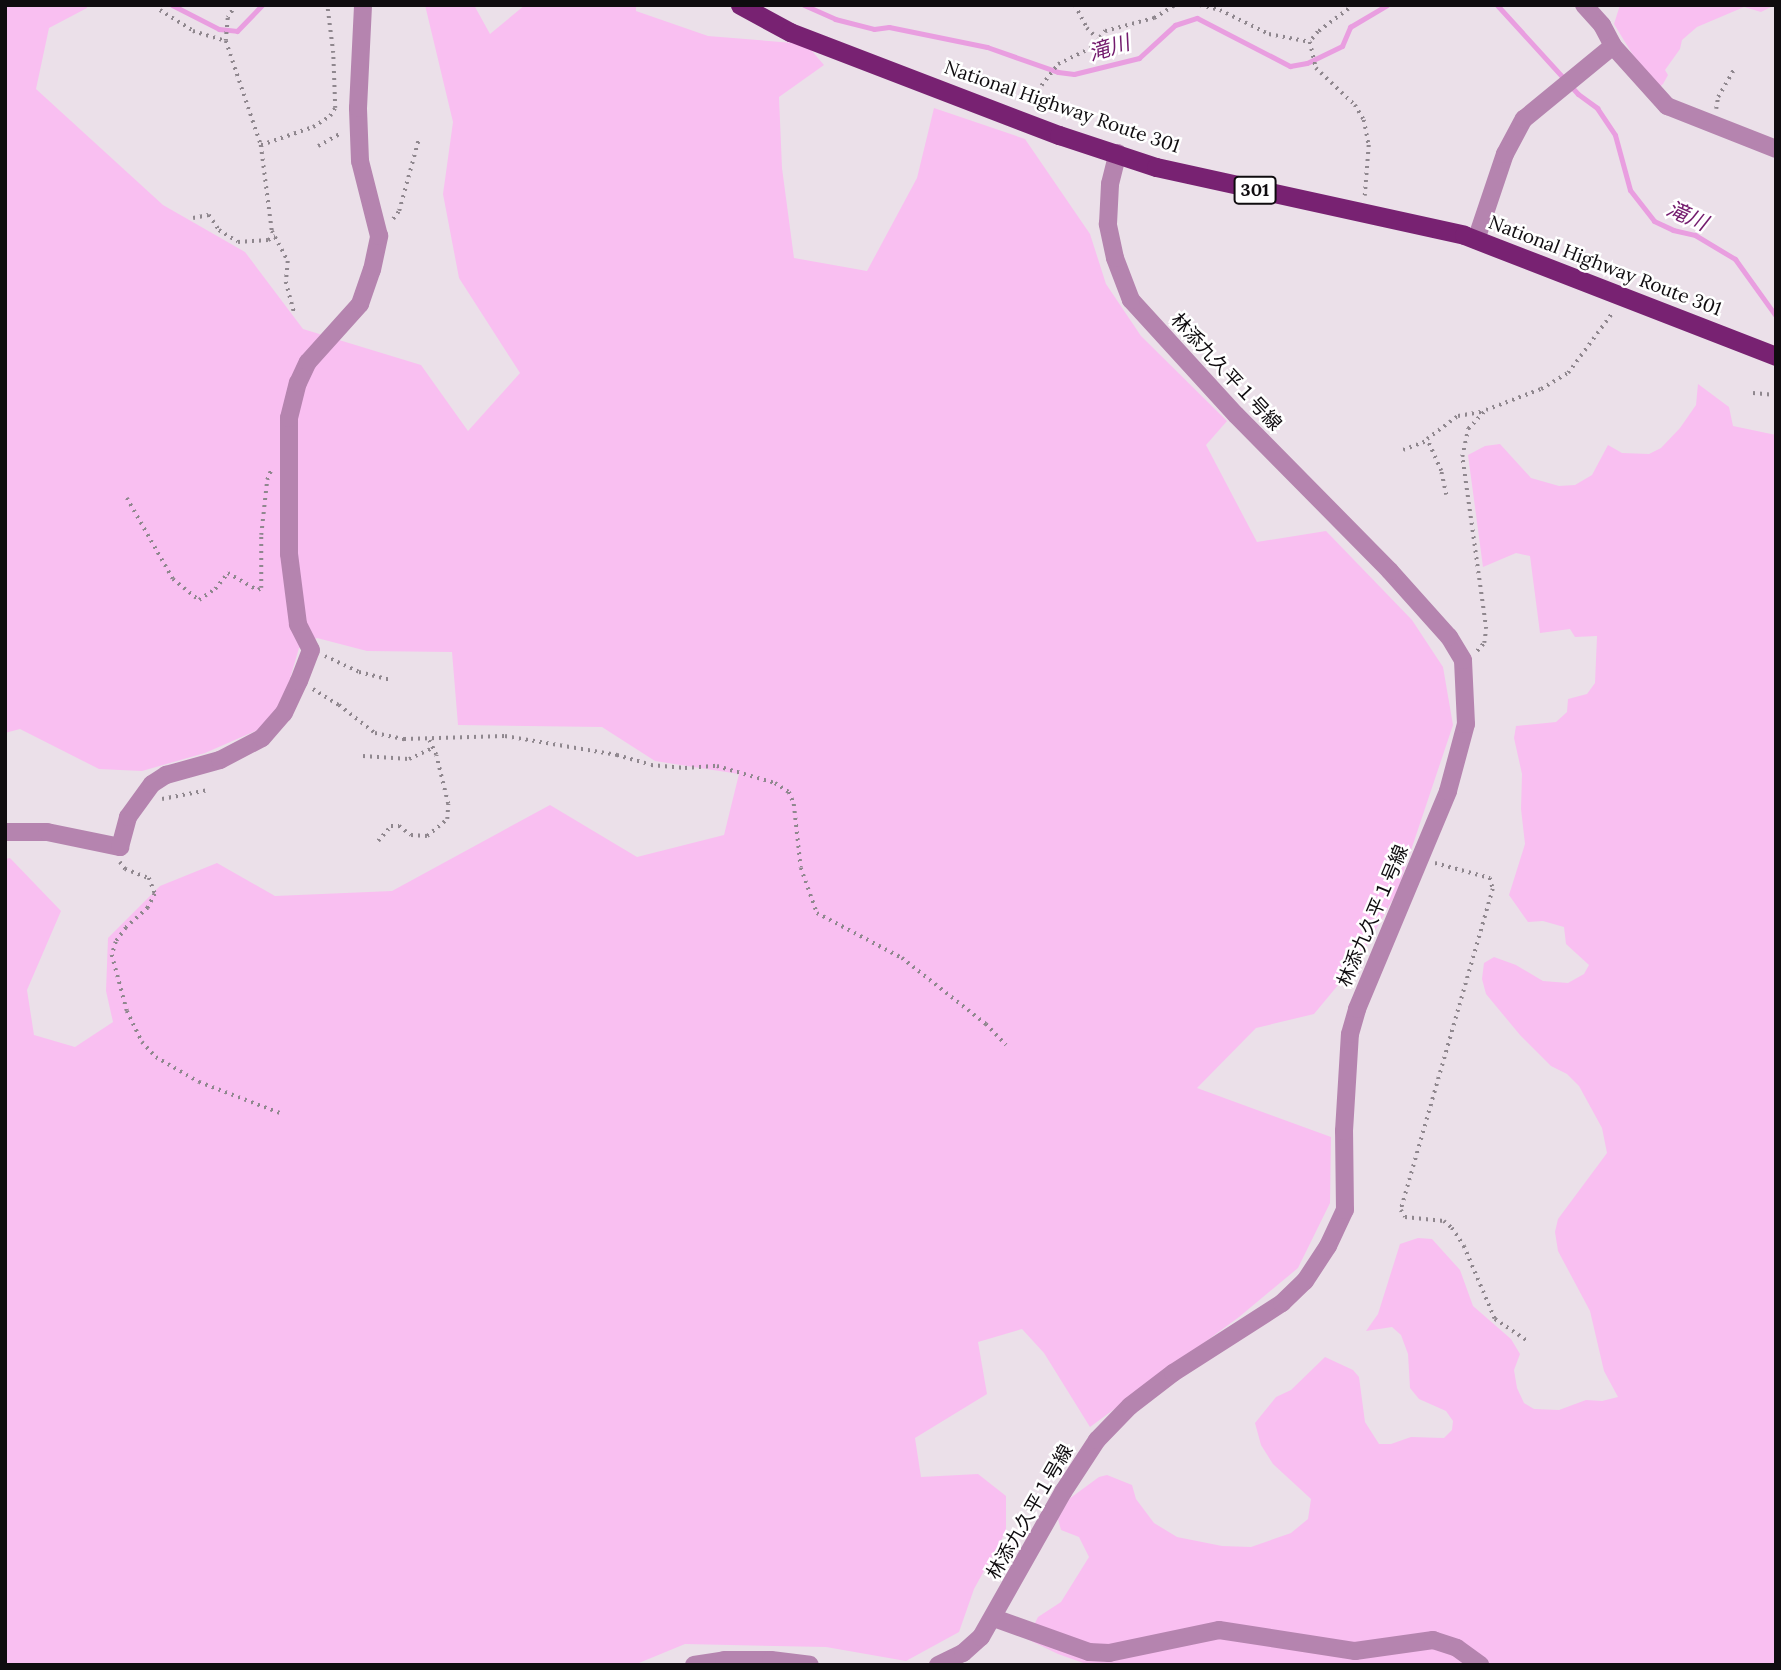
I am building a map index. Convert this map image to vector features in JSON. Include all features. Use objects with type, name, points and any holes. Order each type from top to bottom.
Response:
[{"type":"highway","name":"National Highway Route 301","points":[[740,5],[790,32],[1028,123],[1156,167],[1219,183],[1364,212],[1476,240],[1776,356]]},
{"type":"street","points":[[5,832],[47,832],[120,847],[128,817],[139,798],[152,784],[166,775],[220,760],[262,738],[284,713],[299,681],[311,650],[298,624],[289,554],[289,418],[298,383],[307,362],[360,304],[372,270],[379,236],[360,161],[358,122],[363,5]]},
{"type":"street","points":[[1584,5],[1602,25],[1613,46],[1667,106],[1776,149]]},
{"type":"street","points":[[1476,240],[1497,174],[1524,120],[1613,46]]},
{"type":"street","name":"林添九久平１号線","points":[[938,1665],[963,1653],[981,1637],[1063,1492],[1097,1440],[1141,1398],[1282,1303],[1305,1281],[1328,1246],[1345,1210],[1344,1131],[1350,1034],[1357,1009],[1448,791],[1464,735],[1466,699],[1463,660],[1449,637],[1415,597],[1236,415],[1131,300],[1115,258],[1108,223],[1110,184],[1118,153]]},
{"type":"street","points":[[994,1618],[1089,1652],[1109,1653],[1219,1630],[1354,1651],[1433,1640],[1457,1648],[1480,1665]]},
{"type":"street","points":[[694,1665],[724,1660],[771,1660],[810,1665]]},
{"type":"path","points":[[236,5],[228,18],[226,38],[261,145],[275,236],[288,261],[286,282],[295,315]]},
{"type":"path","points":[[261,145],[313,127],[330,116],[335,108],[334,53],[327,5]]},
{"type":"path","points":[[1075,5],[1087,28],[1098,39]]},
{"type":"path","points":[[1028,123],[1037,91],[1058,64],[1091,48],[1105,30],[1154,18],[1175,5]]},
{"type":"path","points":[[1200,5],[1220,10],[1269,34],[1310,42]]},
{"type":"path","points":[[1310,42],[1318,32],[1354,5]]},
{"type":"path","points":[[160,10],[193,31],[226,38]]},
{"type":"path","points":[[1310,42],[1316,68],[1356,105],[1364,120],[1368,145],[1364,212]]},
{"type":"path","points":[[1714,126],[1718,97],[1735,67]]},
{"type":"path","points":[[318,146],[358,122]]},
{"type":"path","points":[[379,236],[399,211],[419,138]]},
{"type":"path","points":[[193,218],[209,215],[219,230],[239,242],[268,240],[275,236]]},
{"type":"path","points":[[1403,450],[1413,443],[1427,441],[1435,431],[1458,416],[1485,411],[1541,389],[1568,373],[1622,296]]},
{"type":"path","points":[[1753,393],[1776,395]]},
{"type":"path","points":[[1463,660],[1484,643],[1486,629],[1462,457],[1468,429],[1485,411]]},
{"type":"path","points":[[1427,441],[1441,471],[1446,495]]},
{"type":"path","points":[[127,498],[173,579],[199,600],[215,589],[228,573],[258,590],[261,588],[261,535],[267,480],[273,467],[287,453]]},
{"type":"path","points":[[311,650],[359,672],[392,680]]},
{"type":"path","points":[[299,681],[339,705],[375,733],[404,739],[505,736],[651,765],[685,768],[717,766],[775,783],[789,792],[794,804],[800,868],[817,913],[902,958],[986,1024],[1006,1045]]},
{"type":"path","points":[[378,841],[391,826],[399,826],[419,837],[427,836],[447,819],[448,804],[428,738]]},
{"type":"path","points":[[363,756],[409,759],[433,748]]},
{"type":"path","points":[[156,800],[208,790]]},
{"type":"path","points":[[120,847],[121,865],[149,878],[155,894],[148,908],[126,928],[116,942],[112,955],[127,1011],[142,1042],[156,1057],[200,1082],[283,1114]]},
{"type":"path","points":[[1421,855],[1433,863],[1490,878],[1493,889],[1401,1210],[1405,1217],[1444,1221],[1452,1228],[1464,1246],[1495,1319],[1528,1341]]},
{"type":"shaded area","points":[[5,5],[87,5],[87,8],[49,28],[36,89],[163,205],[245,252],[303,329],[421,365],[468,431],[520,373],[459,278],[443,194],[453,122],[425,5],[474,5],[490,34],[525,5],[636,5],[636,11],[708,36],[806,44],[824,65],[779,97],[782,168],[794,258],[867,271],[917,178],[934,108],[1025,139],[1090,234],[1106,284],[1141,336],[1227,421],[1206,445],[1257,542],[1326,531],[1412,620],[1443,667],[1453,725],[1397,892],[1358,961],[1314,1014],[1256,1028],[1197,1088],[1331,1137],[1330,1203],[1298,1268],[1239,1317],[1090,1427],[1044,1353],[1022,1329],[978,1342],[987,1394],[915,1438],[921,1477],[978,1474],[1006,1496],[1006,1531],[974,1589],[959,1632],[906,1661],[826,1647],[685,1644],[634,1665],[5,1665],[5,859],[10,858],[61,911],[27,990],[34,1035],[75,1047],[113,1022],[106,991],[108,938],[160,886],[217,863],[275,896],[392,891],[550,805],[637,857],[724,835],[739,774],[655,761],[602,727],[458,725],[452,652],[367,651],[317,638],[299,648],[281,710],[260,729],[205,753],[142,771],[99,769],[20,729],[5,733]]},
{"type":"shaded area","points":[[1620,5],[1775,5],[1761,12],[1744,7],[1697,27],[1682,40],[1680,49],[1665,70],[1668,75],[1655,91],[1614,24]]},
{"type":"shaded area","points":[[1698,384],[1729,407],[1733,426],[1776,435],[1776,1665],[1089,1665],[1027,1639],[1038,1617],[1061,1602],[1089,1557],[1079,1537],[1061,1530],[1058,1519],[1069,1499],[1099,1477],[1107,1475],[1132,1485],[1136,1499],[1154,1523],[1177,1537],[1222,1546],[1251,1547],[1291,1533],[1308,1519],[1311,1499],[1273,1464],[1261,1445],[1255,1423],[1276,1397],[1291,1390],[1325,1357],[1353,1370],[1359,1377],[1365,1422],[1379,1444],[1391,1444],[1411,1437],[1444,1438],[1452,1430],[1453,1421],[1446,1411],[1419,1399],[1410,1388],[1408,1354],[1401,1335],[1392,1327],[1366,1331],[1378,1314],[1400,1244],[1418,1238],[1432,1239],[1460,1270],[1473,1306],[1511,1339],[1520,1354],[1514,1370],[1517,1388],[1524,1403],[1534,1409],[1559,1410],[1586,1400],[1602,1401],[1618,1397],[1604,1371],[1590,1311],[1558,1251],[1555,1232],[1558,1219],[1607,1153],[1602,1128],[1579,1086],[1567,1074],[1551,1066],[1520,1035],[1486,994],[1482,979],[1484,963],[1494,957],[1516,965],[1543,981],[1568,983],[1584,974],[1589,965],[1566,944],[1564,927],[1543,921],[1528,922],[1509,895],[1525,844],[1521,809],[1522,774],[1514,738],[1516,726],[1556,722],[1567,712],[1568,699],[1587,694],[1595,683],[1597,636],[1575,637],[1570,629],[1540,633],[1530,556],[1516,553],[1483,567],[1468,455],[1485,446],[1500,444],[1531,478],[1559,486],[1575,485],[1592,475],[1608,445],[1622,453],[1649,454],[1661,448],[1680,428],[1696,405]]},
{"type":"waterway","name":"滝川","points":[[172,5],[219,29],[237,31],[262,5]]},
{"type":"waterway","name":"滝川","points":[[804,5],[835,19],[874,29],[889,27],[987,47],[1058,72],[1074,74],[1139,58],[1175,25],[1197,18],[1290,66],[1307,63],[1342,46],[1350,27],[1387,5]]},
{"type":"waterway","name":"滝川","points":[[1497,5],[1578,94],[1597,108],[1615,135],[1630,190],[1654,221],[1673,230],[1695,235],[1735,259],[1776,316]]}]
